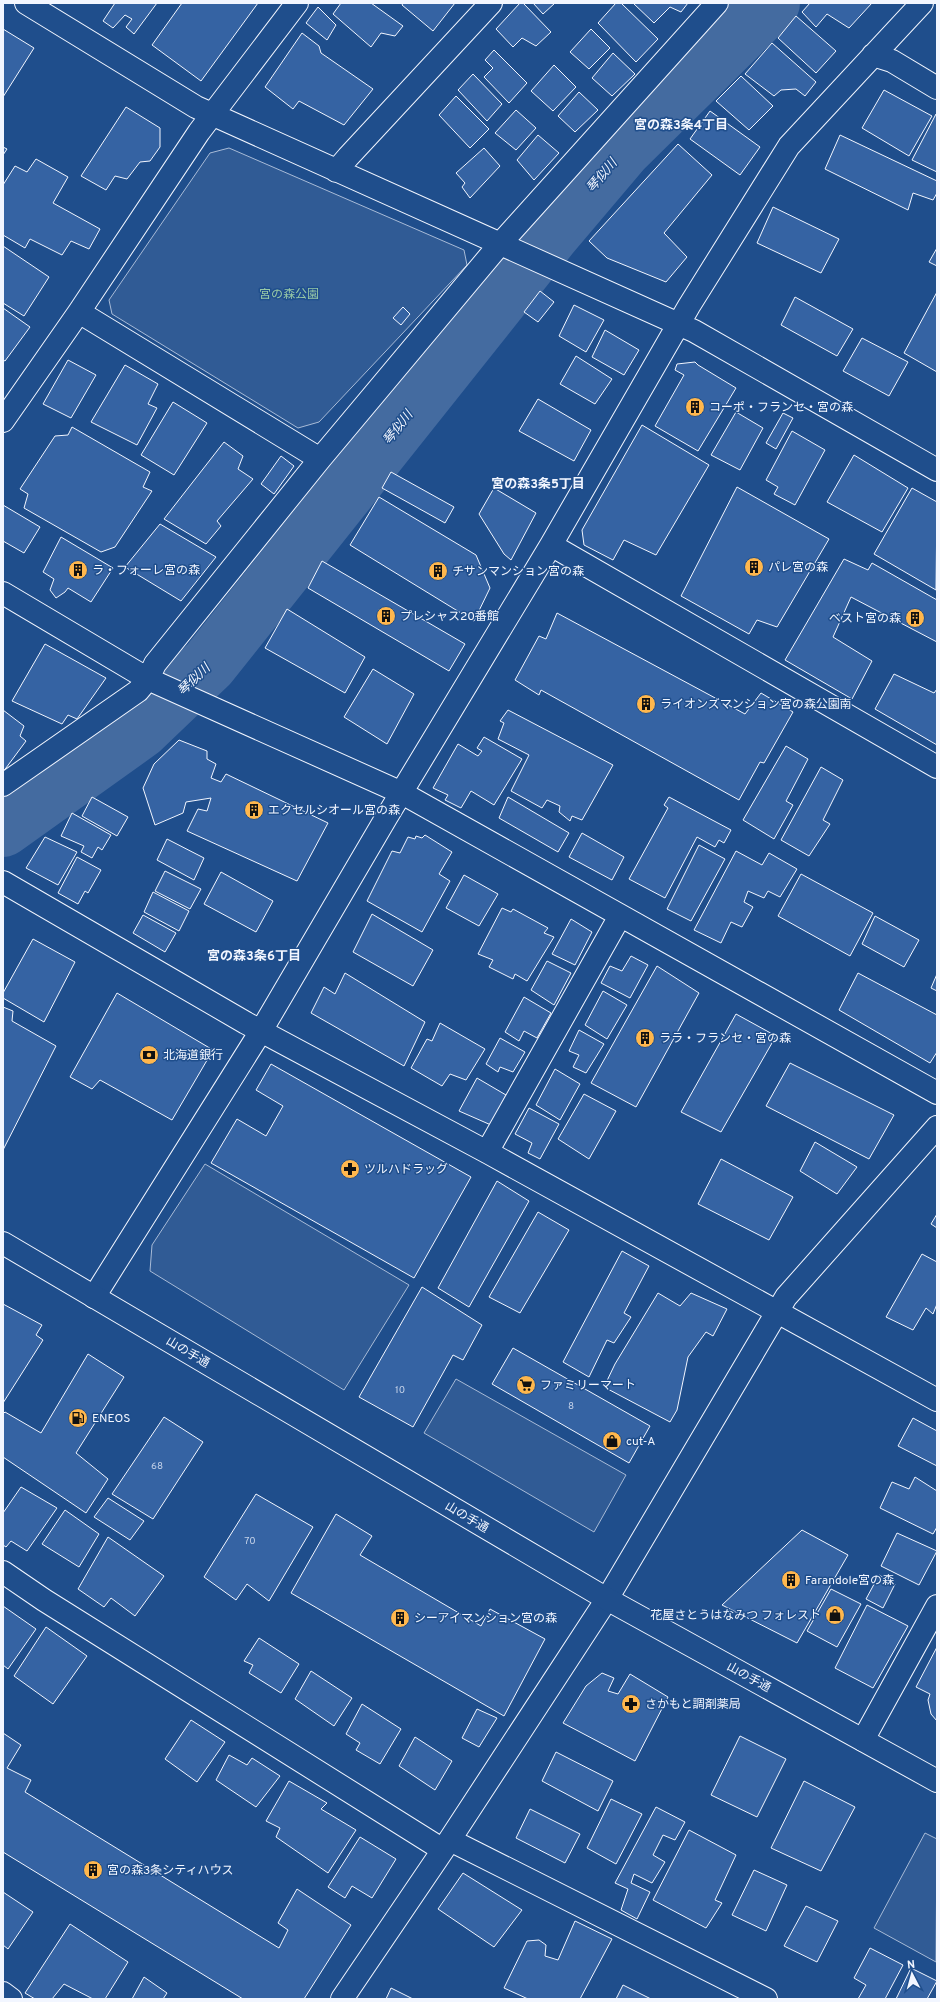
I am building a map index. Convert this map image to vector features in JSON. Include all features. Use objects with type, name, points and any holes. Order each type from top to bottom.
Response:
[{"type":"street","points":[[26,3],[189,103],[212,115],[694,331],[937,470]]},
{"type":"street","points":[[3,421],[79,312],[212,115],[296,3]]},
{"type":"street","points":[[336,171],[492,3]]},
{"type":"street","points":[[3,785],[153,681],[155,664],[320,459],[508,248],[717,3]]},
{"type":"street","points":[[94,1297],[261,1031],[552,544],[678,324],[789,146],[922,3]]},
{"type":"street","points":[[873,55],[892,61],[937,88]]},
{"type":"street","points":[[79,312],[320,459]]},
{"type":"street","points":[[552,544],[937,767]]},
{"type":"street","points":[[3,593],[153,681],[402,793],[937,1093]]},
{"type":"street","points":[[3,882],[261,1031],[487,1152],[937,1400]]},
{"type":"street","points":[[487,1152],[620,916]]},
{"type":"street","points":[[342,1999],[446,1845],[607,1599],[776,1312],[792,1291],[937,1127]]},
{"type":"street","name":"山の手通","points":[[3,1243],[607,1599],[937,1781]]},
{"type":"street","points":[[3,1572],[44,1600],[446,1845],[766,1999]]},
{"type":"street","points":[[863,1740],[937,1606]]},
{"type":"street","points":[[3,1993],[11,1999]]},
{"type":"shaded area","name":"宮の森公園","points":[[229,148],[464,250],[467,265],[319,422],[298,428],[112,314],[109,300],[210,153]]},
{"type":"shaded area","points":[[205,1164],[409,1285],[344,1390],[150,1271],[152,1245]]},
{"type":"shaded area","points":[[456,1379],[626,1475],[594,1532],[424,1433]]},
{"type":"shaded area","points":[[925,1833],[937,1839],[936,1962],[874,1928]]},
{"type":"building","points":[[115,3],[157,3],[134,34],[126,27],[132,19],[125,15],[113,28],[103,21]]},
{"type":"building","points":[[182,3],[258,3],[201,81],[152,45]]},
{"type":"building","points":[[341,3],[371,3],[403,26],[395,36],[381,33],[371,47],[333,14]]},
{"type":"building","points":[[403,3],[455,3],[433,31],[402,5]]},
{"type":"building","points":[[520,3],[523,3],[551,32],[536,46],[522,38],[513,47],[496,29]]},
{"type":"building","points":[[533,3],[555,3],[543,14]]},
{"type":"building","points":[[616,3],[621,3],[658,39],[636,62],[598,23]]},
{"type":"building","points":[[633,3],[688,3],[681,12],[670,7],[654,23]]},
{"type":"building","points":[[810,3],[872,3],[849,28],[827,14],[816,27],[802,12]]},
{"type":"building","points":[[318,7],[336,25],[327,40],[306,23]]},
{"type":"building","points":[[796,16],[836,51],[816,73],[778,38]]},
{"type":"building","points":[[3,29],[34,48],[3,97]]},
{"type":"building","points":[[591,29],[610,48],[589,69],[570,52]]},
{"type":"building","points":[[302,33],[319,46],[321,53],[373,89],[344,125],[299,101],[293,109],[265,87]]},
{"type":"building","points":[[772,43],[816,82],[805,96],[796,89],[781,90],[774,96],[745,74]]},
{"type":"building","points":[[494,50],[527,83],[509,103],[484,77],[493,68],[485,60]]},
{"type":"building","points":[[613,53],[635,74],[612,96],[592,78]]},
{"type":"building","points":[[554,65],[576,87],[553,111],[531,91]]},
{"type":"building","points":[[473,74],[502,104],[487,121],[458,90]]},
{"type":"building","points":[[741,76],[773,106],[749,130],[716,101]]},
{"type":"building","points":[[884,90],[932,116],[909,156],[862,128]]},
{"type":"building","points":[[579,92],[598,110],[575,132],[558,116]]},
{"type":"building","points":[[456,96],[489,129],[470,148],[439,115]]},
{"type":"building","points":[[126,107],[160,128],[160,147],[150,161],[140,162],[127,179],[115,176],[106,190],[81,176]]},
{"type":"building","points":[[516,110],[536,128],[516,150],[495,133]]},
{"type":"building","points":[[710,111],[760,147],[740,175],[690,139]]},
{"type":"building","points":[[936,114],[937,115],[937,172],[912,160]]},
{"type":"building","points":[[538,135],[559,153],[534,180],[517,160]]},
{"type":"building","points":[[840,135],[937,181],[937,193],[933,200],[913,193],[908,210],[825,169]]},
{"type":"building","points":[[678,144],[712,175],[664,233],[687,257],[666,282],[607,258],[589,241]]},
{"type":"building","points":[[3,147],[7,149],[3,155]]},
{"type":"building","points":[[484,148],[500,166],[470,198],[462,187],[465,183],[456,173]]},
{"type":"building","points":[[36,159],[68,177],[53,203],[100,229],[89,249],[71,241],[62,255],[30,239],[25,248],[3,235],[3,185],[15,166],[27,172]]},
{"type":"building","points":[[773,207],[839,239],[821,273],[757,243]]},
{"type":"building","points":[[3,246],[49,277],[24,316],[3,303]]},
{"type":"building","points":[[937,248],[937,266],[929,262]]},
{"type":"building","points":[[540,291],[554,302],[538,322],[524,312]]},
{"type":"building","points":[[937,292],[937,372],[904,353]]},
{"type":"building","points":[[795,297],[853,329],[837,356],[781,325]]},
{"type":"building","points":[[574,305],[604,320],[586,352],[559,336]]},
{"type":"building","points":[[403,307],[410,314],[401,325],[393,318]]},
{"type":"building","points":[[3,308],[30,327],[5,361],[3,360]]},
{"type":"building","points":[[605,330],[639,350],[624,375],[592,357]]},
{"type":"building","points":[[862,338],[908,362],[889,396],[843,371]]},
{"type":"building","points":[[576,356],[612,379],[595,404],[560,384]]},
{"type":"building","points":[[68,360],[96,375],[71,418],[43,404]]},
{"type":"building","name":"コーポ・フランセ・宮の森","points":[[695,362],[736,388],[698,451],[655,426],[684,375],[675,370],[677,364]]},
{"type":"building","points":[[125,365],[158,384],[148,404],[157,408],[137,445],[91,422]]},
{"type":"building","points":[[538,399],[591,430],[574,461],[519,431]]},
{"type":"building","points":[[173,402],[207,423],[174,475],[141,455]]},
{"type":"building","points":[[736,412],[763,428],[740,470],[711,455]]},
{"type":"building","points":[[783,413],[793,418],[776,449],[766,443]]},
{"type":"building","points":[[642,425],[709,465],[656,555],[624,540],[613,560],[584,545],[582,530]]},
{"type":"building","points":[[72,427],[150,472],[143,487],[152,491],[115,547],[101,552],[24,508],[28,494],[20,489],[55,436],[68,435]]},
{"type":"building","points":[[792,431],[825,450],[795,505],[774,494],[778,487],[766,480]]},
{"type":"building","points":[[224,442],[243,456],[238,469],[253,479],[217,521],[221,526],[206,544],[164,519]]},
{"type":"building","points":[[854,455],[908,488],[882,532],[827,502]]},
{"type":"building","points":[[281,456],[294,466],[274,494],[261,484]]},
{"type":"building","points":[[391,472],[454,507],[445,523],[382,488]]},
{"type":"building","name":"パレ宮の森","points":[[737,487],[829,539],[777,627],[757,620],[749,634],[681,596]]},
{"type":"building","points":[[494,488],[536,513],[511,560],[504,554],[479,514]]},
{"type":"building","points":[[912,488],[937,502],[936,590],[874,554]]},
{"type":"building","name":"チサンマンション宮の森","points":[[379,497],[476,555],[490,588],[474,621],[350,545]]},
{"type":"building","points":[[3,505],[40,527],[24,553],[3,541]]},
{"type":"building","points":[[160,524],[216,557],[181,601],[125,567]]},
{"type":"building","name":"ラ・フォーレ宮の森","points":[[61,537],[113,568],[91,602],[68,588],[56,598],[50,590],[54,579],[43,572]]},
{"type":"building","name":"ベスト宮の森","points":[[844,559],[868,570],[872,563],[937,600],[937,642],[851,597],[833,637],[872,661],[852,699],[785,660]]},
{"type":"building","name":"プレシャス20番館","points":[[322,561],[465,644],[449,671],[308,588]]},
{"type":"building","points":[[287,609],[365,657],[345,693],[265,648]]},
{"type":"building","name":"ライオンズマンション宮の森公園南","points":[[557,613],[745,714],[761,693],[793,712],[764,763],[760,762],[739,800],[541,690],[539,695],[515,680],[539,636],[546,639]]},
{"type":"building","points":[[45,644],[106,678],[77,719],[68,715],[62,724],[12,701]]},
{"type":"building","points":[[373,669],[414,694],[387,744],[344,717]]},
{"type":"building","points":[[894,674],[934,693],[937,689],[937,745],[875,709]]},
{"type":"building","points":[[3,710],[24,726],[20,736],[26,741],[3,772]]},
{"type":"building","points":[[508,710],[613,765],[582,820],[572,816],[570,821],[559,812],[560,806],[547,800],[542,808],[511,791],[529,755],[498,739],[504,723],[500,721]]},
{"type":"building","points":[[484,737],[522,759],[494,805],[471,791],[461,808],[445,800],[448,795],[433,788],[458,744],[478,756],[482,751],[477,748]]},
{"type":"building","name":"エクセルシオール宮の森","points":[[179,740],[207,751],[207,759],[216,764],[211,778],[221,782],[226,774],[328,823],[297,881],[187,831],[198,809],[207,811],[211,798],[186,802],[183,813],[155,825],[143,788],[154,764]]},
{"type":"building","points":[[786,746],[808,759],[786,801],[793,805],[774,839],[743,820]]},
{"type":"building","points":[[821,767],[843,780],[823,820],[830,824],[809,856],[781,840]]},
{"type":"building","points":[[92,797],[128,817],[117,836],[82,816]]},
{"type":"building","points":[[508,797],[569,833],[558,852],[499,818]]},
{"type":"building","points":[[669,797],[731,830],[724,843],[719,840],[715,847],[697,837],[665,898],[629,879],[668,808],[664,805]]},
{"type":"building","points":[[72,813],[111,835],[102,850],[98,847],[92,858],[81,852],[84,846],[61,836]]},
{"type":"building","points":[[582,833],[624,857],[612,880],[569,857]]},
{"type":"building","points":[[425,835],[452,852],[439,874],[450,881],[422,932],[367,901],[392,851],[400,853],[408,837],[415,839],[416,836],[422,838]]},
{"type":"building","points":[[45,837],[77,852],[58,885],[26,868]]},
{"type":"building","points":[[167,839],[204,858],[194,880],[157,860]]},
{"type":"building","points":[[699,845],[725,859],[691,921],[667,909]]},
{"type":"building","points":[[736,851],[762,865],[769,853],[797,869],[780,897],[768,891],[764,898],[748,891],[744,902],[753,907],[742,927],[731,922],[721,943],[694,930]]},
{"type":"building","points":[[77,857],[101,870],[88,893],[85,891],[78,904],[58,893]]},
{"type":"building","points":[[165,871],[201,889],[190,909],[155,891]]},
{"type":"building","points":[[221,872],[273,901],[256,932],[204,904]]},
{"type":"building","points":[[801,874],[873,913],[850,956],[778,916]]},
{"type":"building","points":[[464,875],[498,894],[479,926],[446,908]]},
{"type":"building","points":[[153,892],[189,911],[179,931],[144,912]]},
{"type":"building","points":[[502,908],[511,912],[513,909],[548,928],[544,933],[554,937],[527,981],[515,974],[513,979],[489,967],[493,960],[478,954]]},
{"type":"building","points":[[372,914],[433,950],[413,986],[353,952]]},
{"type":"building","points":[[143,915],[176,933],[165,952],[133,933]]},
{"type":"building","points":[[875,916],[919,940],[904,967],[862,944]]},
{"type":"building","points":[[571,919],[592,932],[575,965],[552,954]]},
{"type":"building","points":[[33,939],[75,962],[44,1022],[3,998],[3,993]]},
{"type":"building","points":[[631,956],[648,965],[630,998],[601,983],[610,966],[622,971]]},
{"type":"building","points":[[547,961],[571,973],[554,1005],[531,990]]},
{"type":"building","name":"ララ・フランセ・宮の森","points":[[657,966],[699,993],[636,1107],[591,1083]]},
{"type":"building","points":[[345,973],[425,1022],[404,1066],[311,1013],[324,987],[335,994]]},
{"type":"building","points":[[858,973],[937,1015],[937,1052],[930,1063],[839,1010]]},
{"type":"building","points":[[937,974],[937,991],[931,988]]},
{"type":"building","points":[[603,991],[627,1005],[607,1039],[585,1025]]},
{"type":"building","points":[[117,993],[213,1050],[172,1120],[100,1080],[92,1089],[70,1077]]},
{"type":"building","points":[[524,997],[551,1013],[537,1038],[524,1031],[519,1041],[505,1032]]},
{"type":"building","points":[[3,1007],[13,1011],[12,1021],[56,1046],[3,1150]]},
{"type":"building","points":[[736,1014],[776,1036],[721,1132],[681,1112]]},
{"type":"building","points":[[440,1023],[485,1049],[466,1080],[450,1074],[442,1086],[411,1068],[427,1039],[432,1041]]},
{"type":"building","points":[[579,1030],[604,1044],[586,1073],[573,1067],[579,1055],[569,1051]]},
{"type":"building","points":[[500,1038],[525,1052],[513,1072],[500,1067],[498,1072],[486,1064]]},
{"type":"building","points":[[790,1063],[894,1115],[869,1159],[766,1106]]},
{"type":"building","points":[[271,1064],[471,1177],[414,1278],[211,1163],[237,1119],[266,1136],[283,1106],[256,1090]]},
{"type":"building","points":[[555,1069],[580,1084],[560,1120],[536,1105]]},
{"type":"building","points":[[477,1078],[506,1095],[491,1125],[459,1111]]},
{"type":"building","points":[[584,1094],[616,1111],[589,1159],[558,1139]]},
{"type":"building","points":[[529,1108],[559,1124],[540,1159],[528,1153],[532,1143],[515,1134]]},
{"type":"building","points":[[815,1142],[857,1167],[837,1194],[800,1171]]},
{"type":"building","points":[[721,1159],[793,1197],[769,1240],[698,1204]]},
{"type":"building","points":[[497,1181],[529,1201],[469,1307],[438,1288]]},
{"type":"building","points":[[538,1212],[569,1230],[520,1313],[489,1297]]},
{"type":"building","points":[[937,1214],[937,1228],[931,1224]]},
{"type":"building","points":[[622,1251],[649,1266],[624,1313],[631,1317],[614,1343],[607,1340],[589,1377],[563,1362]]},
{"type":"building","points":[[922,1254],[937,1262],[937,1304],[933,1314],[926,1308],[913,1330],[886,1317]]},
{"type":"building","points":[[422,1287],[482,1325],[463,1360],[453,1355],[413,1427],[359,1397]]},
{"type":"building","points":[[658,1293],[680,1306],[691,1293],[727,1309],[713,1336],[706,1332],[688,1357],[677,1410],[670,1422],[604,1387],[615,1364]]},
{"type":"building","points":[[3,1304],[42,1325],[36,1335],[43,1340],[3,1403]]},
{"type":"building","points":[[513,1348],[650,1426],[629,1463],[492,1384]]},
{"type":"building","points":[[88,1354],[124,1377],[76,1453],[108,1479],[86,1513],[3,1457],[3,1414],[5,1412],[41,1433]]},
{"type":"building","points":[[164,1417],[203,1442],[153,1519],[112,1494]]},
{"type":"building","points":[[913,1418],[937,1431],[937,1466],[898,1446]]},
{"type":"building","points":[[915,1477],[937,1491],[937,1527],[933,1534],[880,1508],[892,1482],[909,1489]]},
{"type":"building","points":[[21,1487],[57,1508],[27,1551],[11,1541],[6,1547],[3,1545],[3,1513]]},
{"type":"building","points":[[256,1494],[313,1527],[269,1601],[247,1584],[236,1600],[204,1577]]},
{"type":"building","points":[[108,1498],[144,1521],[130,1540],[94,1517]]},
{"type":"building","points":[[65,1510],[99,1534],[79,1567],[42,1544]]},
{"type":"building","name":"シーアイマンション宮の森","points":[[336,1514],[372,1536],[360,1555],[481,1626],[490,1609],[545,1639],[504,1716],[291,1593]]},
{"type":"building","name":"Farandole宮の森","points":[[802,1530],[848,1555],[797,1643],[722,1605]]},
{"type":"building","points":[[897,1533],[937,1551],[919,1585],[881,1566]]},
{"type":"building","points":[[108,1537],[164,1576],[135,1616],[111,1598],[104,1607],[78,1589]]},
{"type":"building","points":[[879,1575],[895,1584],[883,1608],[866,1599]]},
{"type":"building","points":[[831,1589],[861,1604],[837,1647],[807,1631]]},
{"type":"building","points":[[867,1605],[908,1626],[873,1688],[835,1668]]},
{"type":"building","points":[[3,1606],[36,1629],[8,1669],[3,1665]]},
{"type":"building","points":[[46,1627],[87,1656],[53,1704],[14,1676]]},
{"type":"building","points":[[259,1638],[299,1664],[281,1693],[249,1673],[253,1665],[244,1661]]},
{"type":"building","points":[[937,1647],[937,1721],[931,1714],[928,1700],[930,1694],[916,1687]]},
{"type":"building","points":[[311,1671],[352,1698],[334,1726],[295,1699]]},
{"type":"building","points":[[602,1673],[614,1678],[608,1691],[618,1694],[630,1674],[668,1697],[635,1761],[563,1723],[586,1686]]},
{"type":"building","points":[[362,1704],[401,1729],[380,1764],[356,1750],[360,1743],[346,1734]]},
{"type":"building","points":[[477,1709],[497,1718],[479,1747],[462,1738]]},
{"type":"building","points":[[191,1720],[225,1742],[197,1782],[165,1759]]},
{"type":"building","name":"宮の森3条シティハウス","points":[[3,1733],[21,1745],[7,1768],[31,1780],[25,1792],[279,1948],[288,1930],[278,1923],[297,1889],[351,1925],[304,1999],[243,1999],[3,1852]]},
{"type":"building","points":[[740,1736],[786,1759],[757,1817],[711,1795]]},
{"type":"building","points":[[415,1737],[452,1761],[435,1790],[399,1766]]},
{"type":"building","points":[[556,1752],[613,1781],[598,1811],[542,1781]]},
{"type":"building","points":[[229,1755],[247,1765],[252,1758],[280,1776],[256,1807],[216,1780]]},
{"type":"building","points":[[289,1781],[327,1803],[321,1809],[356,1830],[328,1873],[276,1837],[280,1828],[266,1821]]},
{"type":"building","points":[[804,1781],[855,1807],[821,1871],[771,1848]]},
{"type":"building","points":[[611,1799],[642,1814],[616,1864],[587,1848]]},
{"type":"building","points":[[656,1807],[685,1822],[675,1840],[663,1835],[653,1855],[665,1862],[652,1883],[634,1874],[631,1883],[650,1892],[637,1919],[621,1910],[628,1889],[615,1883]]},
{"type":"building","points":[[530,1809],[580,1834],[565,1863],[516,1838]]},
{"type":"building","points":[[689,1830],[736,1855],[715,1900],[722,1903],[706,1928],[653,1900]]},
{"type":"building","points":[[360,1837],[396,1859],[372,1898],[352,1886],[345,1898],[328,1887]]},
{"type":"building","points":[[754,1870],[787,1885],[766,1931],[732,1915]]},
{"type":"building","points":[[463,1873],[522,1910],[494,1947],[438,1909]]},
{"type":"building","points":[[3,1892],[33,1912],[8,1949],[3,1945]]},
{"type":"building","points":[[806,1906],[838,1921],[817,1962],[784,1946]]},
{"type":"building","points":[[575,1921],[612,1939],[580,1999],[528,1999],[504,1988],[527,1941],[539,1940],[546,1945],[545,1956],[558,1960]]},
{"type":"building","points":[[70,1924],[128,1962],[105,1999],[93,1999],[64,1984],[52,1999],[35,1999],[25,1993]]},
{"type":"building","points":[[870,1948],[903,1965],[885,1999],[858,1999],[866,1985],[854,1978]]},
{"type":"building","points":[[911,1968],[937,1981],[927,1999],[896,1999]]},
{"type":"building","points":[[144,1977],[167,1993],[163,1999],[132,1999]]},
{"type":"building","points":[[623,1985],[651,1999],[616,1999]]},
{"type":"building","points":[[391,1988],[413,1999],[386,1999]]},
{"type":"waterway","name":"琴似川","points":[[3,828],[140,730],[209,664],[551,234],[623,149],[771,3]]},
{"type":"place","name":"コーポ・フランセ・宮の森","points":[[695,407]]},
{"type":"place","name":"パレ宮の森","points":[[754,567]]},
{"type":"place","name":"ラ・フォーレ宮の森","points":[[78,570]]},
{"type":"place","name":"チサンマンション宮の森","points":[[438,571]]},
{"type":"place","name":"プレシャス20番館","points":[[386,616]]},
{"type":"place","name":"ベスト宮の森","points":[[915,618]]},
{"type":"place","name":"ライオンズマンション宮の森公園南","points":[[646,704]]},
{"type":"place","name":"エクセルシオール宮の森","points":[[254,810]]},
{"type":"place","name":"ララ・フランセ・宮の森","points":[[645,1038]]},
{"type":"place","name":"北海道銀行","points":[[149,1055]]},
{"type":"place","name":"ツルハドラッグ","points":[[350,1169]]},
{"type":"place","name":"ファミリーマート","points":[[526,1385]]},
{"type":"place","name":"ENEOS","points":[[78,1418]]},
{"type":"place","name":"cut-A","points":[[612,1441]]},
{"type":"place","name":"Farandole宮の森","points":[[791,1580]]},
{"type":"place","name":"花屋さとうはなみつ フォレスト","points":[[835,1615]]},
{"type":"place","name":"シーアイマンション宮の森","points":[[400,1618]]},
{"type":"place","name":"さかもと調剤薬局","points":[[631,1704]]},
{"type":"place","name":"宮の森3条シティハウス","points":[[93,1870]]},
{"type":"district","name":"宮の森3条4丁目","points":[[681,124]]},
{"type":"district","name":"宮の森3条5丁目","points":[[538,483]]},
{"type":"district","name":"宮の森3条6丁目","points":[[254,955]]}]
